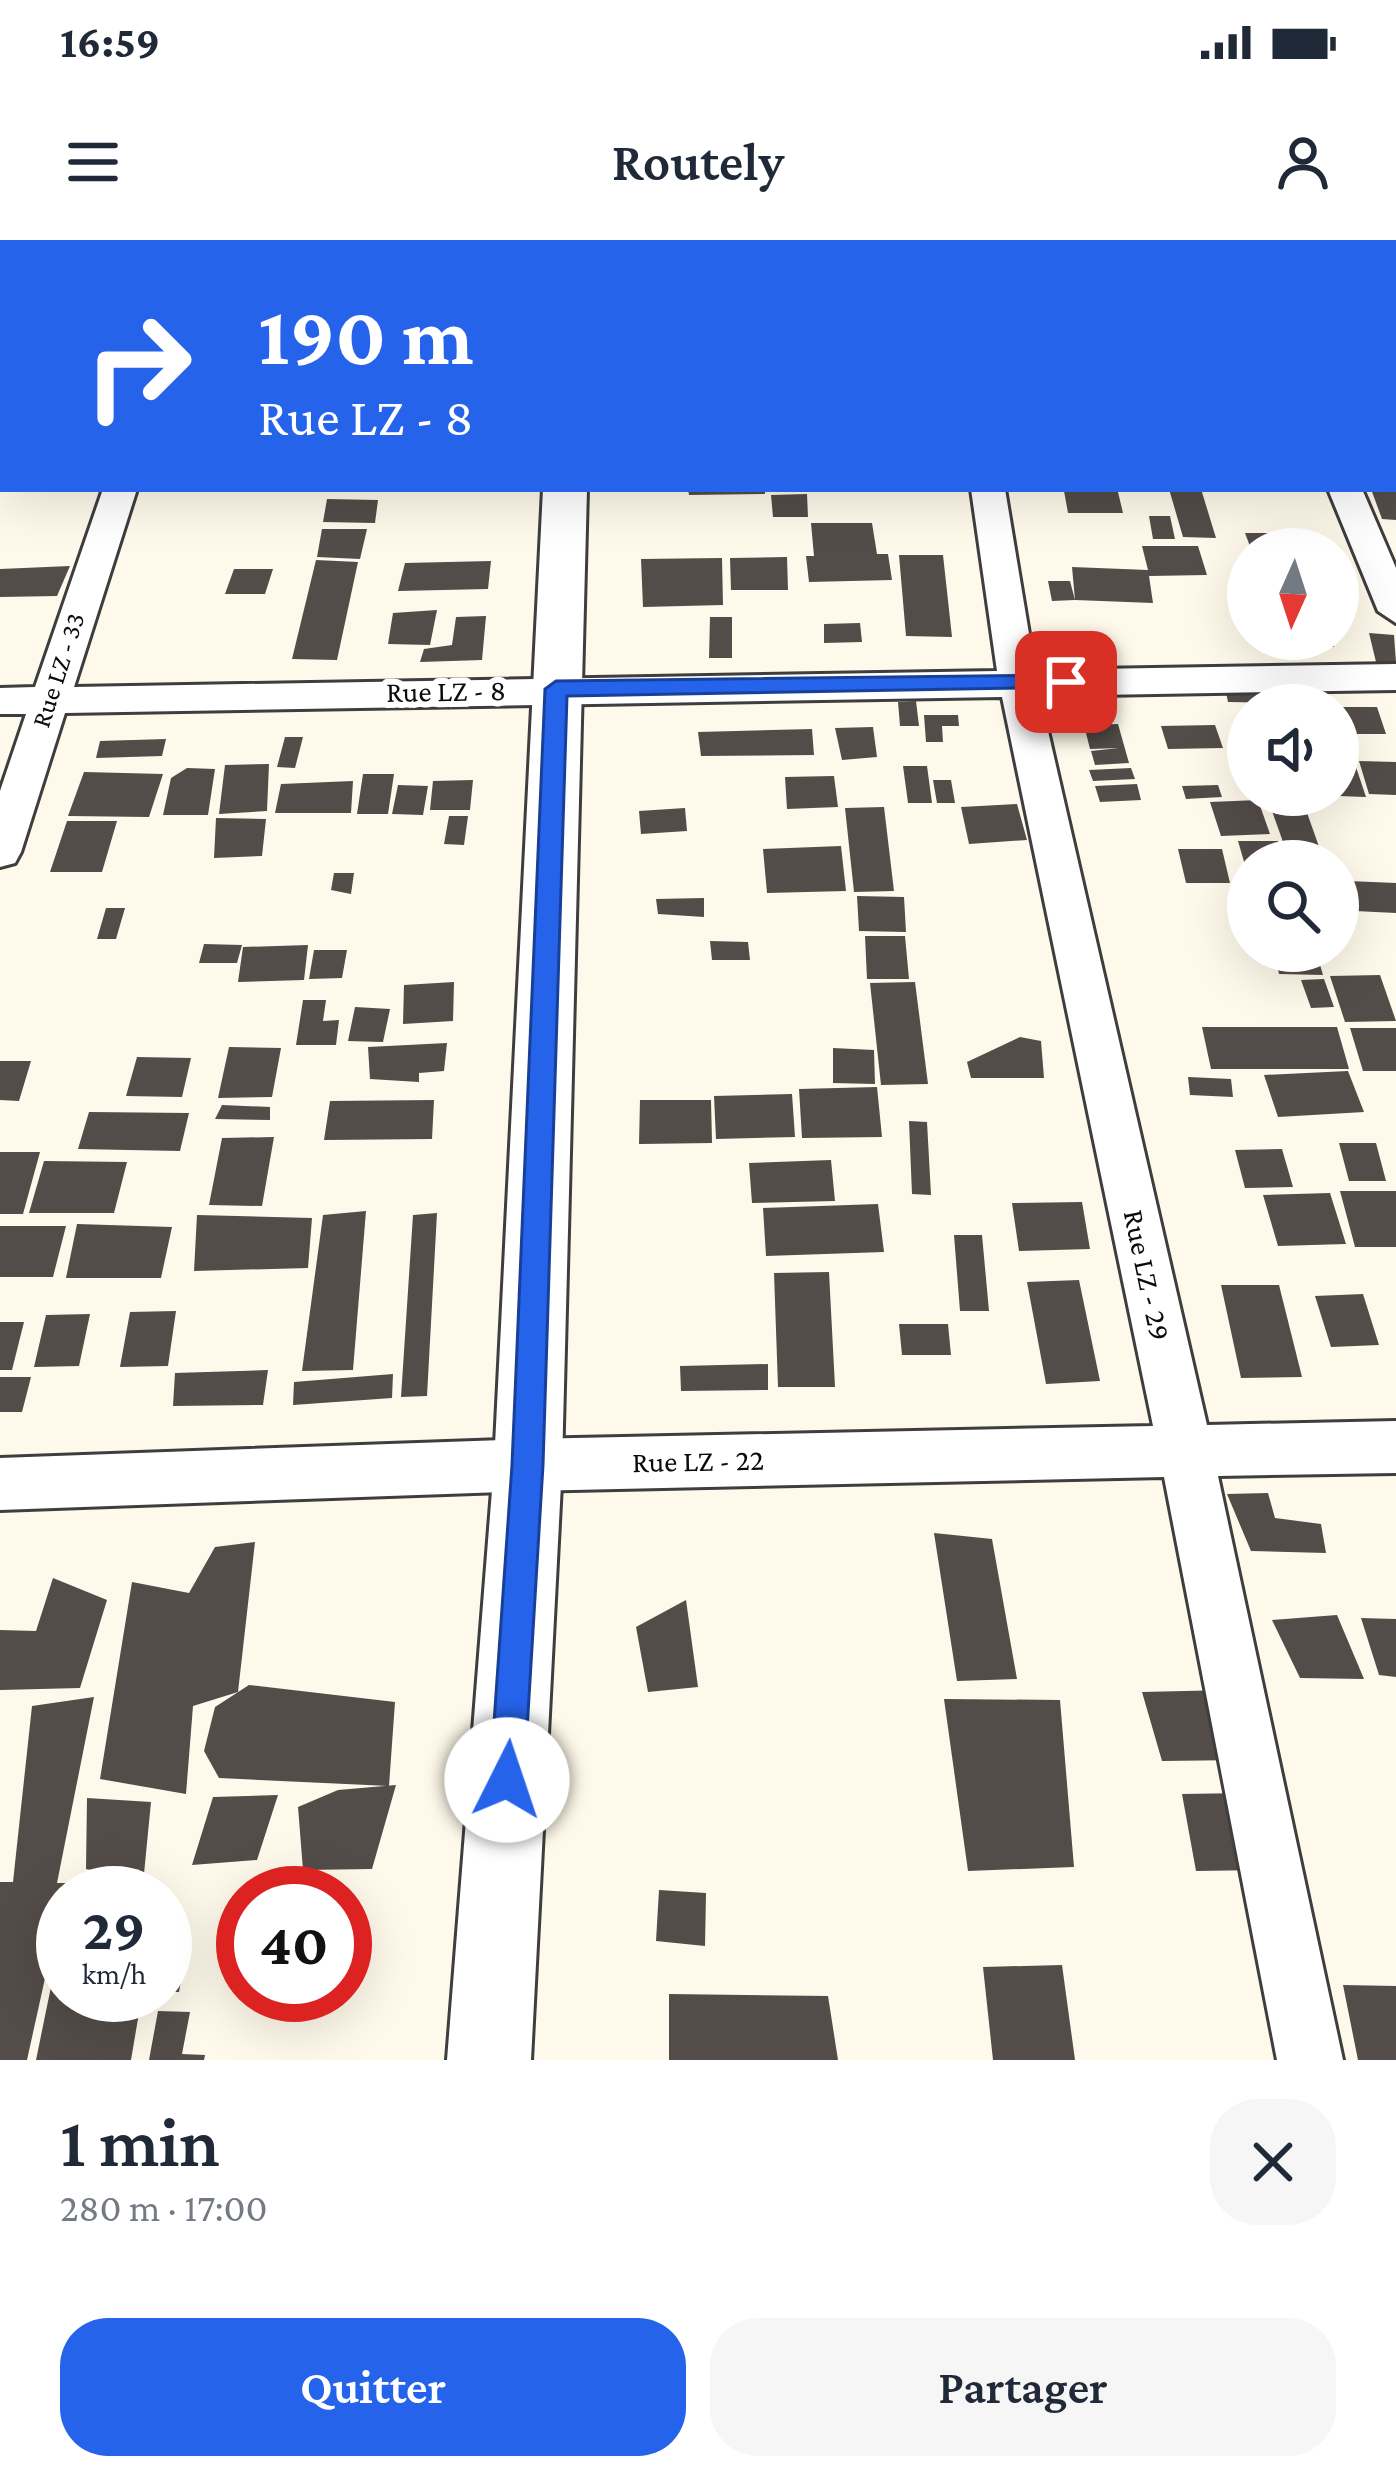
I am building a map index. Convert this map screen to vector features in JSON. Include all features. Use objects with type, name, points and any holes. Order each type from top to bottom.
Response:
[{"type":"street","name":"Rue LZ - 33","points":[[0,851],[119,492]]},
{"type":"street","points":[[489,2060],[528,1465],[565,492]]},
{"type":"street","name":"Rue LZ - 29","points":[[988,492],[1018,682],[1185,1448],[1310,2060]]},
{"type":"street","points":[[1346,492],[1396,611]]},
{"type":"street","name":"Rue LZ - 8","points":[[0,701],[1396,677]]},
{"type":"street","name":"Rue LZ - 22","points":[[0,1484],[528,1465],[1396,1447]]},
{"type":"building","points":[[688,492],[765,492],[765,494]]},
{"type":"building","points":[[1064,492],[1118,492],[1123,513],[1068,513]]},
{"type":"building","points":[[1170,492],[1202,492],[1216,538],[1183,537]]},
{"type":"building","points":[[1372,492],[1396,492],[1396,520],[1382,519]]},
{"type":"building","points":[[807,494],[808,517],[773,517],[771,495]]},
{"type":"building","points":[[327,499],[378,500],[375,523],[323,522]]},
{"type":"building","points":[[1149,516],[1170,516],[1175,539],[1153,539]]},
{"type":"building","points":[[811,523],[872,523],[877,554],[888,554],[892,580],[809,582],[806,556],[814,556]]},
{"type":"building","points":[[322,529],[367,529],[360,559],[317,557]]},
{"type":"building","points":[[1142,546],[1198,546],[1207,575],[1149,576],[1153,603],[1075,600],[1072,567],[1148,570]]},
{"type":"building","points":[[899,555],[943,555],[952,637],[906,636]]},
{"type":"building","points":[[787,557],[788,590],[731,590],[730,558]]},
{"type":"building","points":[[722,558],[723,605],[643,607],[641,559]]},
{"type":"building","points":[[316,560],[358,562],[337,660],[292,659]]},
{"type":"building","points":[[491,561],[488,589],[398,591],[405,563]]},
{"type":"building","points":[[70,566],[57,596],[0,597],[0,569]]},
{"type":"building","points":[[234,569],[273,569],[265,594],[225,594]]},
{"type":"building","points":[[1048,581],[1070,581],[1075,600],[1052,601]]},
{"type":"building","points":[[437,610],[430,645],[388,644],[393,613]]},
{"type":"building","points":[[486,616],[482,660],[420,662],[424,649],[452,645],[456,617]]},
{"type":"building","points":[[710,617],[732,617],[732,658],[709,658]]},
{"type":"building","points":[[860,623],[862,642],[824,643],[824,624]]},
{"type":"building","points":[[1065,632],[1099,632],[1106,666],[1071,667]]},
{"type":"building","points":[[1369,633],[1394,635],[1396,662],[1376,662]]},
{"type":"building","points":[[916,701],[919,726],[900,726],[898,702]]},
{"type":"building","points":[[1359,707],[1377,707],[1386,734],[1359,734]]},
{"type":"building","points":[[924,715],[958,715],[959,726],[942,726],[943,742],[926,742]]},
{"type":"building","points":[[1118,724],[1129,763],[1095,765],[1091,751],[1119,748],[1090,749],[1084,725]]},
{"type":"building","points":[[1215,725],[1223,748],[1168,749],[1161,726]]},
{"type":"building","points":[[873,727],[877,757],[842,760],[835,728]]},
{"type":"building","points":[[812,729],[814,755],[701,756],[698,732]]},
{"type":"building","points":[[285,737],[303,737],[295,768],[277,767]]},
{"type":"building","points":[[166,739],[162,756],[96,758],[100,741]]},
{"type":"building","points":[[1359,761],[1396,762],[1396,795],[1369,794]]},
{"type":"building","points":[[269,764],[267,811],[219,814],[225,765]]},
{"type":"building","points":[[903,766],[927,766],[932,803],[908,803]]},
{"type":"building","points":[[187,768],[215,769],[208,815],[163,815],[171,778]]},
{"type":"building","points":[[1131,768],[1135,779],[1093,781],[1089,770]]},
{"type":"building","points":[[84,772],[163,774],[149,817],[68,816]]},
{"type":"building","points":[[363,774],[394,774],[388,814],[357,814]]},
{"type":"building","points":[[834,776],[838,807],[787,809],[785,777]]},
{"type":"building","points":[[473,780],[470,810],[430,810],[433,781]]},
{"type":"building","points":[[933,780],[951,780],[955,803],[937,803]]},
{"type":"building","points":[[353,781],[351,813],[275,813],[281,784]]},
{"type":"building","points":[[1137,784],[1141,800],[1100,802],[1095,786]]},
{"type":"building","points":[[398,785],[428,786],[423,815],[392,814]]},
{"type":"building","points":[[1218,785],[1222,797],[1186,799],[1182,786]]},
{"type":"building","points":[[1227,801],[1227,816],[1264,816],[1270,834],[1221,836],[1210,802]]},
{"type":"building","points":[[1017,804],[1027,840],[969,844],[961,807]]},
{"type":"building","points":[[884,807],[894,891],[854,892],[845,808]]},
{"type":"building","points":[[685,808],[687,831],[641,834],[639,811]]},
{"type":"building","points":[[449,816],[468,816],[464,845],[444,844]]},
{"type":"building","points":[[1274,816],[1308,816],[1317,840],[1282,840]]},
{"type":"building","points":[[216,818],[266,819],[262,856],[214,858]]},
{"type":"building","points":[[67,821],[117,821],[102,872],[50,872]]},
{"type":"building","points":[[841,846],[846,891],[767,893],[763,849]]},
{"type":"building","points":[[1178,849],[1222,849],[1227,883],[1186,883]]},
{"type":"building","points":[[334,873],[354,873],[351,894],[331,890]]},
{"type":"building","points":[[1359,881],[1396,883],[1396,913],[1359,911]]},
{"type":"building","points":[[857,896],[904,897],[906,932],[859,931]]},
{"type":"building","points":[[704,898],[704,917],[658,914],[656,899]]},
{"type":"building","points":[[106,908],[125,908],[116,939],[97,939]]},
{"type":"building","points":[[865,936],[905,936],[909,979],[867,979]]},
{"type":"building","points":[[710,941],[748,942],[750,960],[712,960]]},
{"type":"building","points":[[204,944],[242,945],[237,963],[199,963]]},
{"type":"building","points":[[308,945],[304,980],[238,982],[243,947]]},
{"type":"building","points":[[314,950],[347,950],[342,978],[309,979]]},
{"type":"building","points":[[1322,972],[1323,975],[1279,974]]},
{"type":"building","points":[[1380,975],[1396,1021],[1345,1022],[1330,976]]},
{"type":"building","points":[[1324,979],[1334,1007],[1311,1008],[1301,980]]},
{"type":"building","points":[[454,982],[453,1021],[403,1024],[404,985]]},
{"type":"building","points":[[915,982],[928,1084],[881,1085],[870,983]]},
{"type":"building","points":[[303,1000],[326,1000],[323,1021],[339,1020],[336,1045],[296,1045]]},
{"type":"building","points":[[355,1007],[390,1009],[383,1042],[348,1041]]},
{"type":"building","points":[[1202,1027],[1337,1027],[1349,1069],[1211,1069]]},
{"type":"building","points":[[1350,1028],[1396,1028],[1396,1071],[1363,1071]]},
{"type":"building","points":[[1020,1037],[1041,1041],[1044,1078],[971,1078],[967,1062]]},
{"type":"building","points":[[447,1043],[444,1071],[419,1073],[419,1082],[370,1079],[368,1047]]},
{"type":"building","points":[[229,1047],[281,1048],[272,1097],[218,1098]]},
{"type":"building","points":[[833,1048],[874,1050],[875,1084],[833,1083]]},
{"type":"building","points":[[137,1057],[191,1058],[182,1097],[126,1096]]},
{"type":"building","points":[[0,1061],[31,1061],[19,1101],[0,1100]]},
{"type":"building","points":[[1348,1071],[1364,1112],[1278,1117],[1264,1075]]},
{"type":"building","points":[[1188,1077],[1231,1079],[1233,1097],[1190,1095]]},
{"type":"building","points":[[877,1087],[882,1137],[802,1138],[799,1089]]},
{"type":"building","points":[[792,1094],[795,1137],[716,1139],[714,1096]]},
{"type":"building","points":[[434,1100],[432,1139],[324,1140],[330,1101]]},
{"type":"building","points":[[640,1100],[711,1100],[712,1143],[639,1144]]},
{"type":"building","points":[[222,1105],[270,1107],[270,1120],[215,1119]]},
{"type":"building","points":[[89,1112],[189,1113],[180,1151],[78,1149]]},
{"type":"building","points":[[909,1121],[927,1122],[931,1195],[912,1194]]},
{"type":"building","points":[[274,1137],[262,1206],[209,1205],[222,1138]]},
{"type":"building","points":[[1339,1143],[1376,1143],[1386,1181],[1349,1181]]},
{"type":"building","points":[[1282,1149],[1293,1187],[1245,1188],[1235,1150]]},
{"type":"building","points":[[0,1152],[40,1152],[23,1214],[0,1214]]},
{"type":"building","points":[[831,1160],[835,1201],[752,1203],[749,1163]]},
{"type":"building","points":[[44,1161],[127,1162],[114,1213],[29,1213]]},
{"type":"building","points":[[1340,1191],[1396,1191],[1396,1247],[1355,1247]]},
{"type":"building","points":[[1330,1193],[1346,1244],[1278,1246],[1263,1195]]},
{"type":"building","points":[[1082,1202],[1090,1249],[1019,1251],[1012,1203]]},
{"type":"building","points":[[878,1204],[884,1252],[766,1256],[763,1208]]},
{"type":"building","points":[[366,1211],[353,1370],[302,1371],[323,1215]]},
{"type":"building","points":[[437,1213],[427,1396],[401,1397],[413,1215]]},
{"type":"building","points":[[197,1215],[312,1218],[308,1268],[194,1271]]},
{"type":"building","points":[[77,1224],[172,1227],[161,1278],[66,1278]]},
{"type":"building","points":[[0,1226],[66,1226],[53,1277],[0,1277]]},
{"type":"building","points":[[954,1235],[982,1235],[989,1311],[960,1311]]},
{"type":"building","points":[[829,1272],[835,1387],[778,1387],[774,1273]]},
{"type":"building","points":[[1079,1280],[1100,1381],[1046,1384],[1027,1282]]},
{"type":"building","points":[[1221,1285],[1279,1285],[1302,1377],[1241,1378]]},
{"type":"building","points":[[1363,1294],[1379,1345],[1331,1347],[1315,1296]]},
{"type":"building","points":[[176,1311],[168,1366],[120,1367],[130,1312]]},
{"type":"building","points":[[90,1314],[79,1366],[34,1367],[46,1315]]},
{"type":"building","points":[[0,1322],[24,1322],[12,1370],[0,1370]]},
{"type":"building","points":[[899,1324],[948,1324],[951,1355],[902,1355]]},
{"type":"building","points":[[768,1364],[768,1390],[681,1391],[680,1366]]},
{"type":"building","points":[[268,1370],[263,1405],[173,1406],[175,1373]]},
{"type":"building","points":[[393,1374],[392,1398],[293,1405],[294,1382]]},
{"type":"building","points":[[0,1377],[31,1377],[22,1412],[0,1412]]},
{"type":"building","points":[[1268,1493],[1275,1518],[1321,1524],[1326,1553],[1251,1551],[1227,1494]]},
{"type":"building","points":[[934,1533],[992,1539],[1017,1679],[957,1681]]},
{"type":"building","points":[[255,1542],[238,1692],[193,1706],[186,1794],[100,1779],[132,1582],[189,1593],[215,1547]]},
{"type":"building","points":[[53,1578],[107,1600],[80,1688],[0,1690],[0,1630],[36,1631]]},
{"type":"building","points":[[686,1600],[698,1687],[648,1692],[636,1627]]},
{"type":"building","points":[[1337,1615],[1364,1679],[1300,1678],[1272,1620]]},
{"type":"building","points":[[1361,1618],[1396,1619],[1396,1677],[1379,1675]]},
{"type":"building","points":[[249,1685],[395,1702],[389,1786],[219,1778],[204,1751],[215,1707]]},
{"type":"building","points":[[1228,1690],[1241,1760],[1162,1761],[1142,1692]]},
{"type":"building","points":[[94,1697],[60,1866],[36,1866],[36,2019],[27,2060],[0,2060],[0,1882],[13,1882],[32,1706]]},
{"type":"building","points":[[944,1699],[1060,1700],[1074,1867],[968,1871]]},
{"type":"building","points":[[396,1785],[372,1869],[303,1866],[298,1807],[338,1790]]},
{"type":"building","points":[[1245,1793],[1261,1870],[1196,1871],[1182,1794]]},
{"type":"building","points":[[278,1795],[257,1860],[192,1865],[213,1797]]},
{"type":"building","points":[[87,1798],[151,1802],[145,1866],[86,1866]]},
{"type":"building","points":[[659,1890],[706,1893],[705,1946],[656,1941]]},
{"type":"building","points":[[1062,1965],[1075,2060],[993,2060],[983,1967]]},
{"type":"building","points":[[1343,1985],[1396,1986],[1396,2060],[1358,2060]]},
{"type":"building","points":[[669,1994],[828,1996],[838,2060],[669,2060]]},
{"type":"building","points":[[44,2022],[137,2022],[131,2060],[36,2060]]},
{"type":"building","points":[[156,2022],[188,2022],[182,2054],[205,2055],[204,2060],[149,2060]]},
{"type":"route","points":[[507,1780],[528,1465],[556,689],[1066,682]]}]
